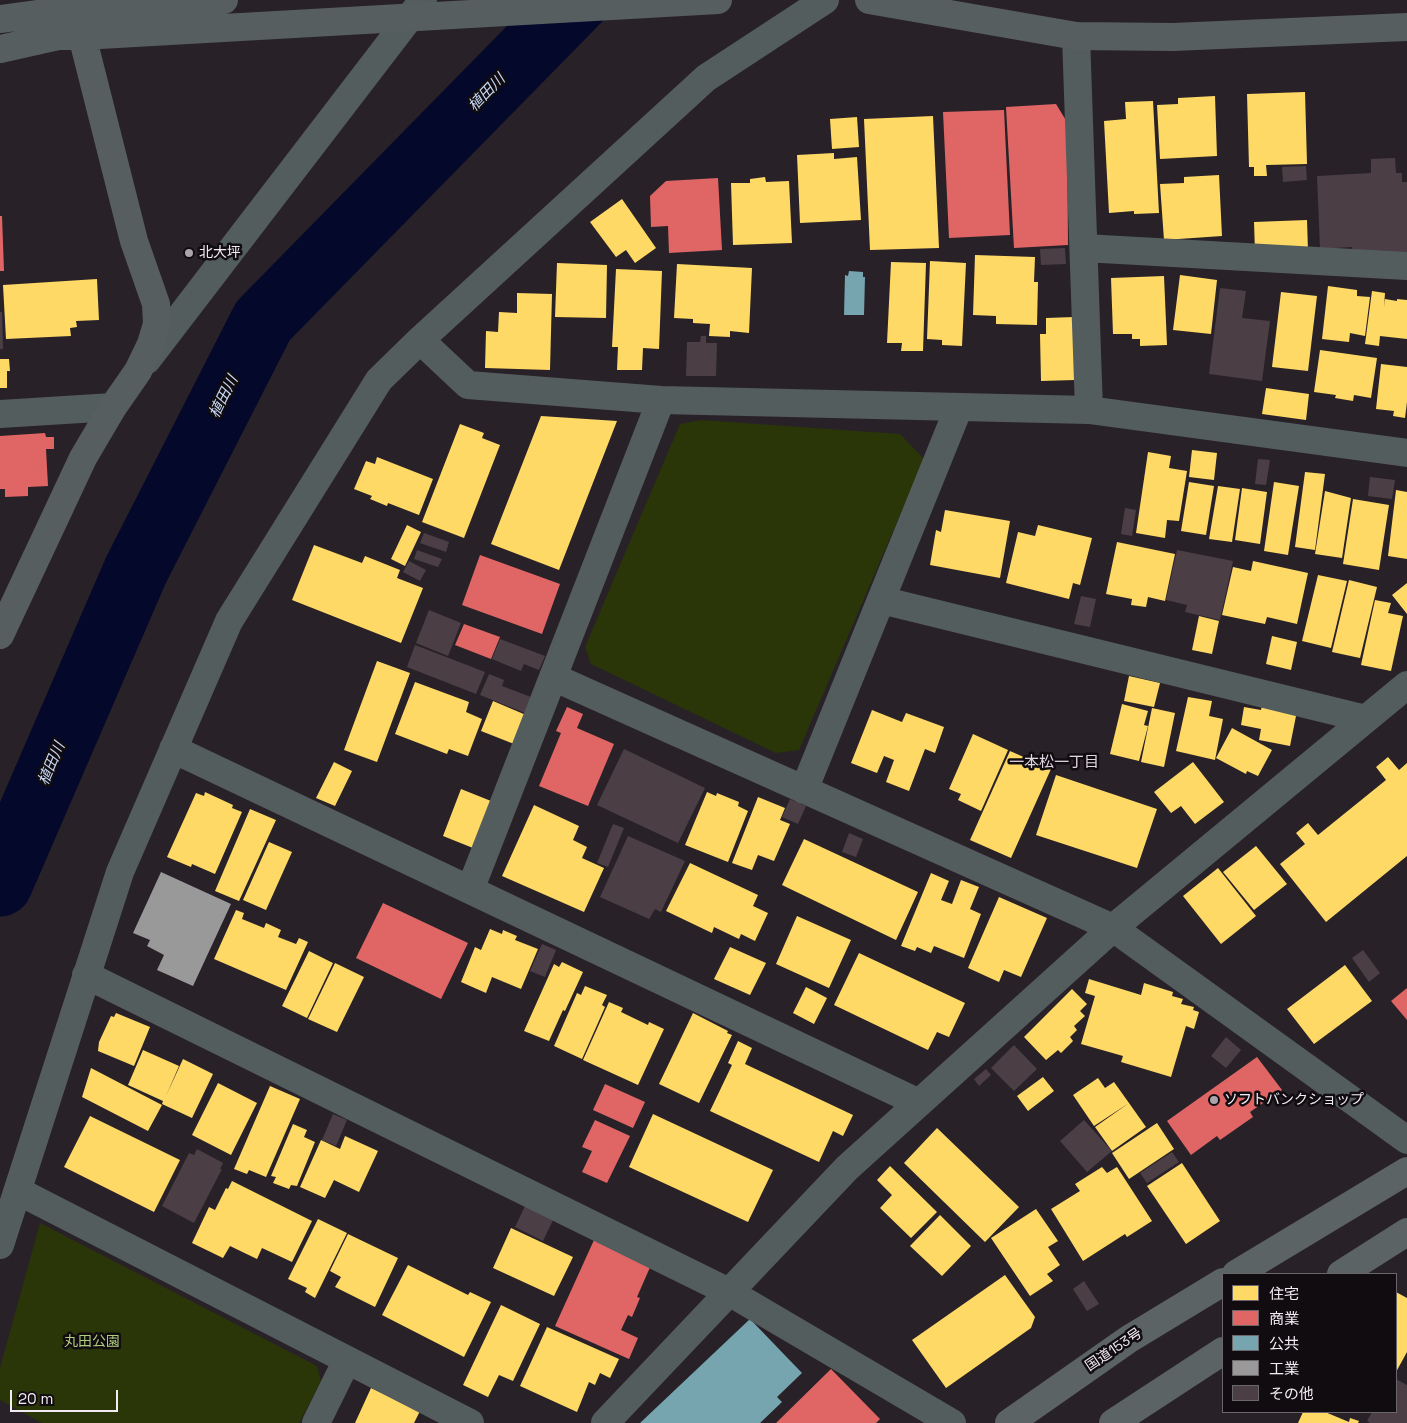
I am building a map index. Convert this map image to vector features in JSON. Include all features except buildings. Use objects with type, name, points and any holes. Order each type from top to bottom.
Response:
[{"type":"highway","points":[[1238,1273],[1407,1170]]},
{"type":"highway","points":[[1343,1273],[1407,1232]]},
{"type":"highway","name":"国道153号","points":[[1009,1423],[1129,1339],[1222,1283]]},
{"type":"highway","points":[[1113,1423],[1222,1352]]},
{"type":"street","points":[[0,18],[74,5],[224,0]]},
{"type":"street","points":[[0,49],[58,36],[82,36],[416,9],[481,13],[718,0]]},
{"type":"street","points":[[0,1245],[120,872],[229,621],[379,380],[420,340],[706,78],[825,0]]},
{"type":"street","points":[[869,0],[1076,36],[1173,37],[1407,27]]},
{"type":"street","points":[[74,5],[134,241],[156,304],[158,324],[138,372]]},
{"type":"street","points":[[0,635],[83,458],[113,407],[416,9]]},
{"type":"street","points":[[1076,36],[1089,410]]},
{"type":"street","points":[[1084,248],[1407,266]]},
{"type":"street","points":[[420,340],[468,385],[662,400],[1089,410],[1407,453]]},
{"type":"street","points":[[470,890],[662,400]]},
{"type":"street","points":[[0,414],[113,407]]},
{"type":"street","points":[[804,790],[959,407]]},
{"type":"street","points":[[881,600],[1366,719]]},
{"type":"street","points":[[553,677],[1113,928],[1407,1140]]},
{"type":"street","points":[[605,1423],[847,1168],[1113,928],[1407,685]]},
{"type":"street","points":[[173,749],[919,1103]]},
{"type":"street","points":[[86,975],[729,1292],[952,1423]]},
{"type":"street","points":[[18,1191],[470,1423]]},
{"type":"street","points":[[316,1423],[347,1360]]},
{"type":"green space","points":[[701,420],[900,434],[924,459],[799,750],[776,753],[591,664],[585,647],[680,424]]},
{"type":"green space","name":"丸田公園","points":[[40,1223],[317,1366],[321,1381],[299,1423],[42,1423],[0,1400],[0,1368]]},
{"type":"waterway","name":"植田川","points":[[0,884],[136,570],[263,321],[578,0]]},
{"type":"place","name":"北大坪","points":[[189,253]]},
{"type":"place","name":"ソフトバンクショップ","points":[[1214,1100]]},
{"type":"district","name":"一本松一丁目","points":[[1054,763]]}]
